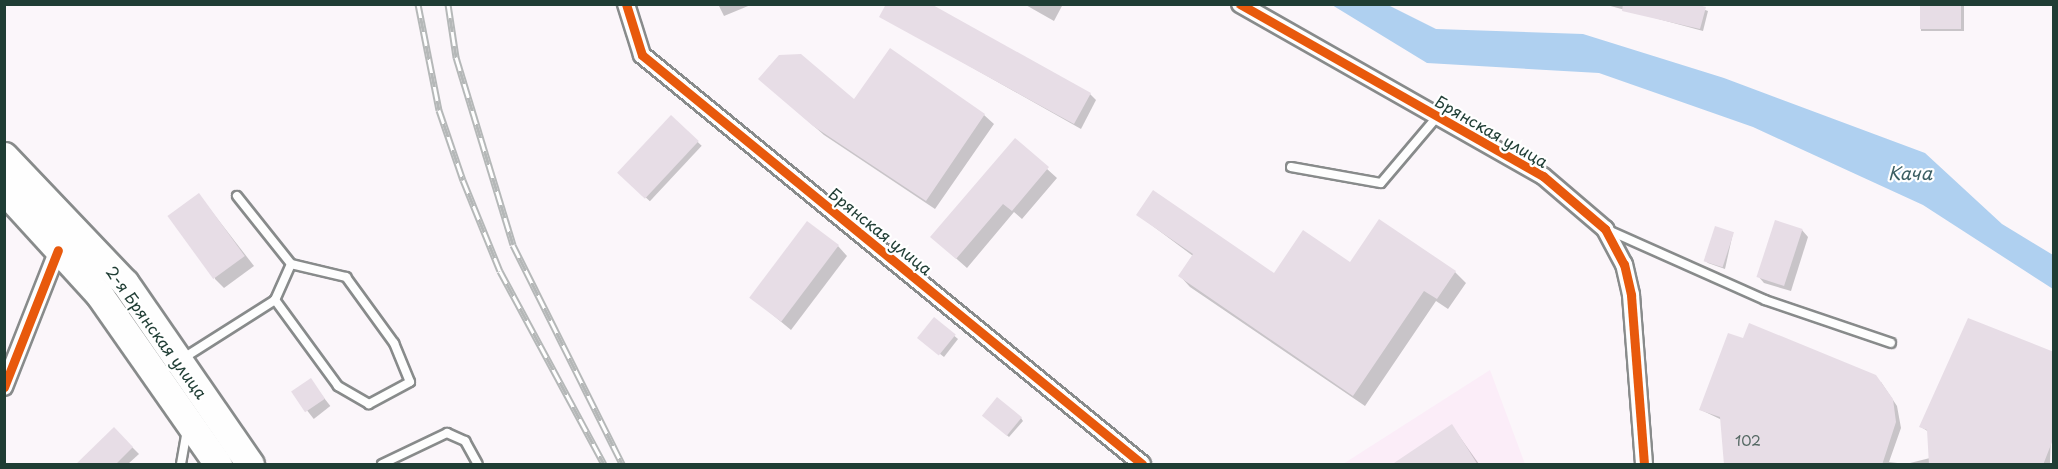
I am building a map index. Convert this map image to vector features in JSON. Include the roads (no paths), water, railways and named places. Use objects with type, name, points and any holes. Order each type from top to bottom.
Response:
[{"type":"main road","name":"2-я Брянская улица","points":[[4,156],[125,283],[250,465]]},
{"type":"main road","name":"2-я Брянская улица","points":[[4,190],[99,294],[218,465]]},
{"type":"street","name":"Брянская улица","points":[[626,4],[642,55],[1142,465]]},
{"type":"street","name":"Брянская улица","points":[[1240,4],[1543,176],[1605,229],[1624,264],[1631,295],[1644,465]]},
{"type":"street","points":[[4,387],[10,358],[58,250]]},
{"type":"lane","points":[[1291,167],[1381,183],[1437,117]]},
{"type":"lane","points":[[237,196],[291,264],[346,277],[394,343],[410,382],[369,404],[338,386],[275,300]]},
{"type":"lane","points":[[1605,229],[1766,300],[1891,344]]},
{"type":"lane","points":[[179,361],[275,300],[291,264]]},
{"type":"lane","points":[[181,465],[189,422]]},
{"type":"lane","points":[[382,465],[447,433],[465,441],[478,465]]},
{"type":"water","name":"Кача","points":[[1332,5],[1388,5],[1436,29],[1583,34],[1724,78],[1925,153],[2002,224],[2053,255],[2053,289],[1923,205],[1753,127],[1599,73],[1427,63]]},
{"type":"railway","points":[[418,4],[439,110],[463,180],[500,271],[604,464]]},
{"type":"railway","points":[[448,4],[456,57],[513,245],[622,464]]}]
